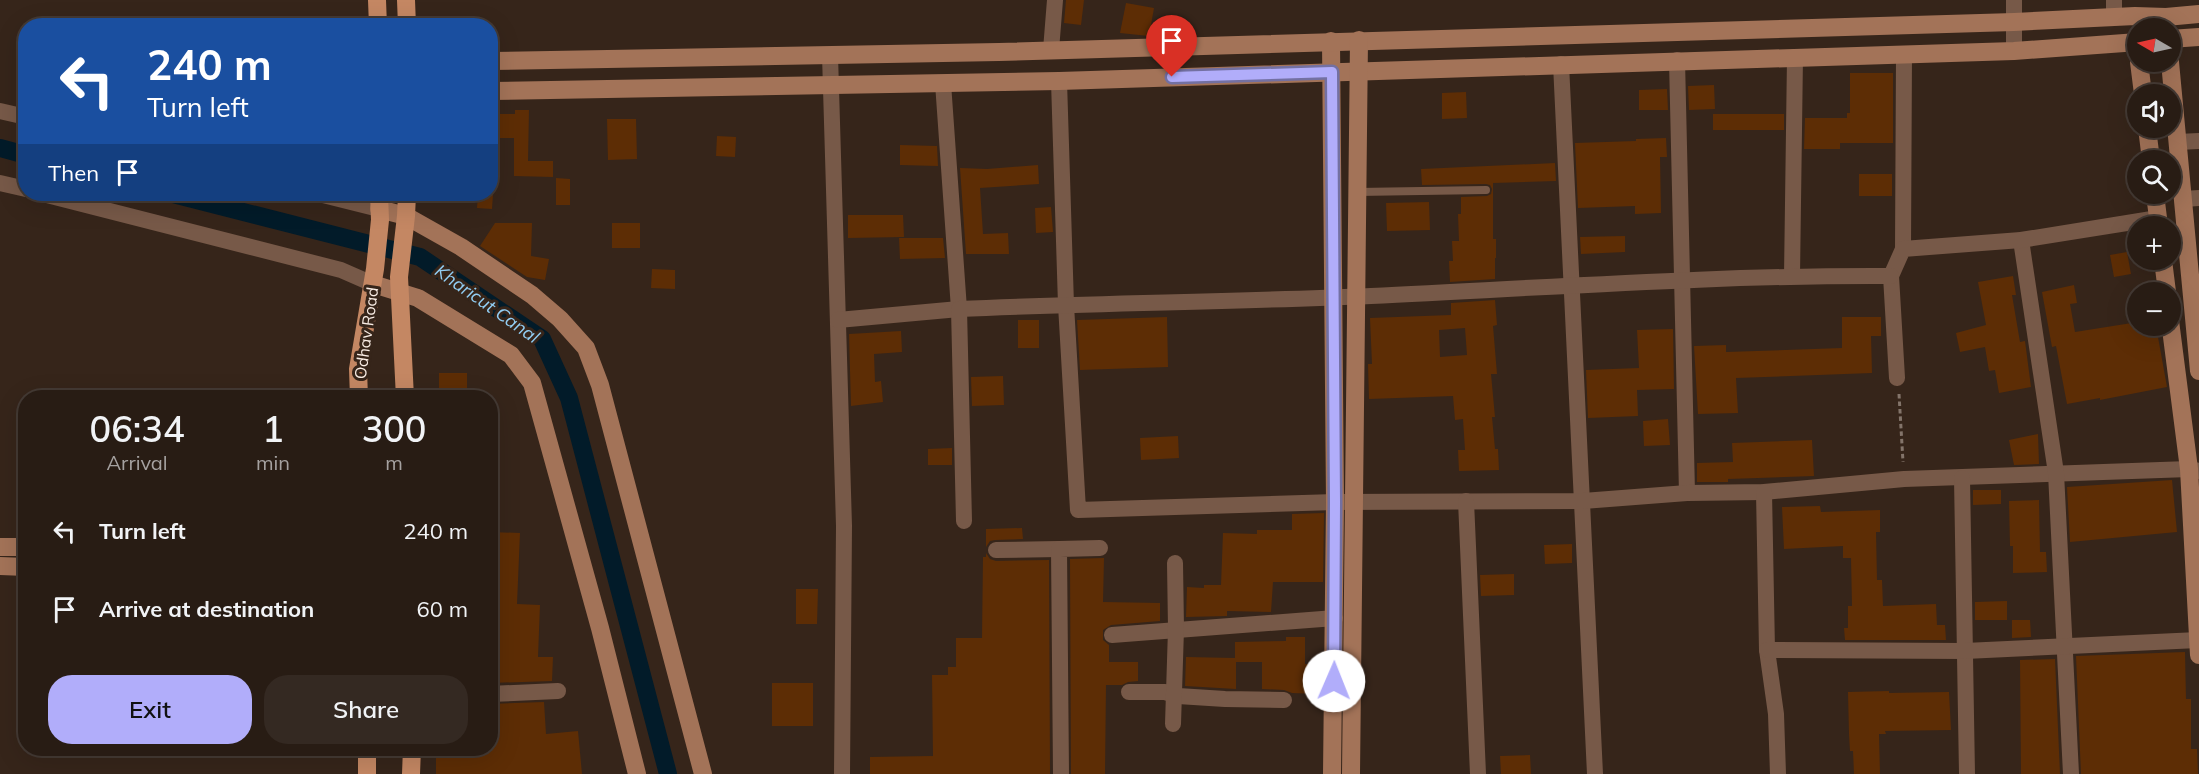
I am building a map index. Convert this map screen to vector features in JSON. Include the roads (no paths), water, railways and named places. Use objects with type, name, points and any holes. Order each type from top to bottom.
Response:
[{"type":"main road","points":[[378,0],[378,18]]},
{"type":"main road","points":[[406,0],[407,18]]},
{"type":"main road","points":[[406,216],[407,201]]},
{"type":"main road","name":"Odhav Road","points":[[359,390],[358,369],[374,277],[379,208]]},
{"type":"main road","name":"Odhav Road","points":[[405,390],[400,284],[406,216]]},
{"type":"main road","points":[[367,756],[367,774]]},
{"type":"main road","points":[[411,774],[412,756]]},
{"type":"street","points":[[1051,50],[1055,0]]},
{"type":"street","points":[[2014,0],[2014,51]]},
{"type":"street","points":[[498,61],[1051,50],[2014,22],[2114,9],[2144,18]]},
{"type":"street","points":[[2181,19],[2199,14]]},
{"type":"street","points":[[2181,38],[2199,37]]},
{"type":"street","points":[[1351,774],[1359,40]]},
{"type":"street","points":[[1331,41],[1335,502],[1332,774]]},
{"type":"street","points":[[498,91],[1059,81],[2014,51],[2127,45]]},
{"type":"street","points":[[1898,378],[1891,276],[1903,249],[1904,54]]},
{"type":"street","points":[[830,55],[844,526],[842,774]]},
{"type":"street","points":[[1792,276],[1795,57]]},
{"type":"street","points":[[1677,60],[1687,493]]},
{"type":"street","points":[[1562,64],[1595,774]]},
{"type":"street","points":[[2171,72],[2178,142],[2192,199],[2199,371]]},
{"type":"street","points":[[1059,81],[1066,304],[1078,510],[1335,502],[1583,501],[1687,493],[1764,492],[1904,479],[2194,470]]},
{"type":"street","points":[[943,83],[959,309],[964,521]]},
{"type":"street","points":[[0,111],[18,115]]},
{"type":"street","points":[[2178,142],[2199,141]]},
{"type":"street","points":[[0,183],[18,187]]},
{"type":"street","points":[[70,201],[400,284],[418,298],[511,355],[532,383],[600,627],[637,774]]},
{"type":"street","points":[[349,201],[406,216],[461,248],[532,295],[560,319],[586,348],[600,385],[703,774]]},
{"type":"street","points":[[1903,249],[2021,240],[2127,227]]},
{"type":"street","points":[[2021,240],[2056,473],[2072,774]]},
{"type":"street","points":[[838,320],[959,309],[1066,304],[1333,297],[1683,279],[1891,276]]},
{"type":"street","points":[[1767,650],[1965,651],[2066,645],[2198,648],[2194,470],[2172,336]]},
{"type":"street","points":[[1962,478],[1967,774]]},
{"type":"street","points":[[1764,492],[1767,650],[1776,714],[1778,774]]},
{"type":"street","points":[[1466,501],[1478,774]]},
{"type":"street","points":[[0,547],[18,547]]},
{"type":"street","points":[[996,550],[1100,548]]},
{"type":"street","points":[[1059,549],[1061,774]]},
{"type":"street","points":[[1173,724],[1176,629],[1175,563]]},
{"type":"street","points":[[0,566],[18,567]]},
{"type":"street","points":[[1112,635],[1335,618]]},
{"type":"street","points":[[498,694],[558,692]]},
{"type":"street","points":[[1129,692],[1165,692],[1174,695],[1225,699],[1284,700]]},
{"type":"lane","points":[[1356,192],[1486,190]]},
{"type":"waterway","name":"Kharicut Canal","points":[[0,148],[18,153]]},
{"type":"waterway","name":"Kharicut Canal","points":[[200,201],[420,257],[542,339],[569,398],[668,774]]}]
